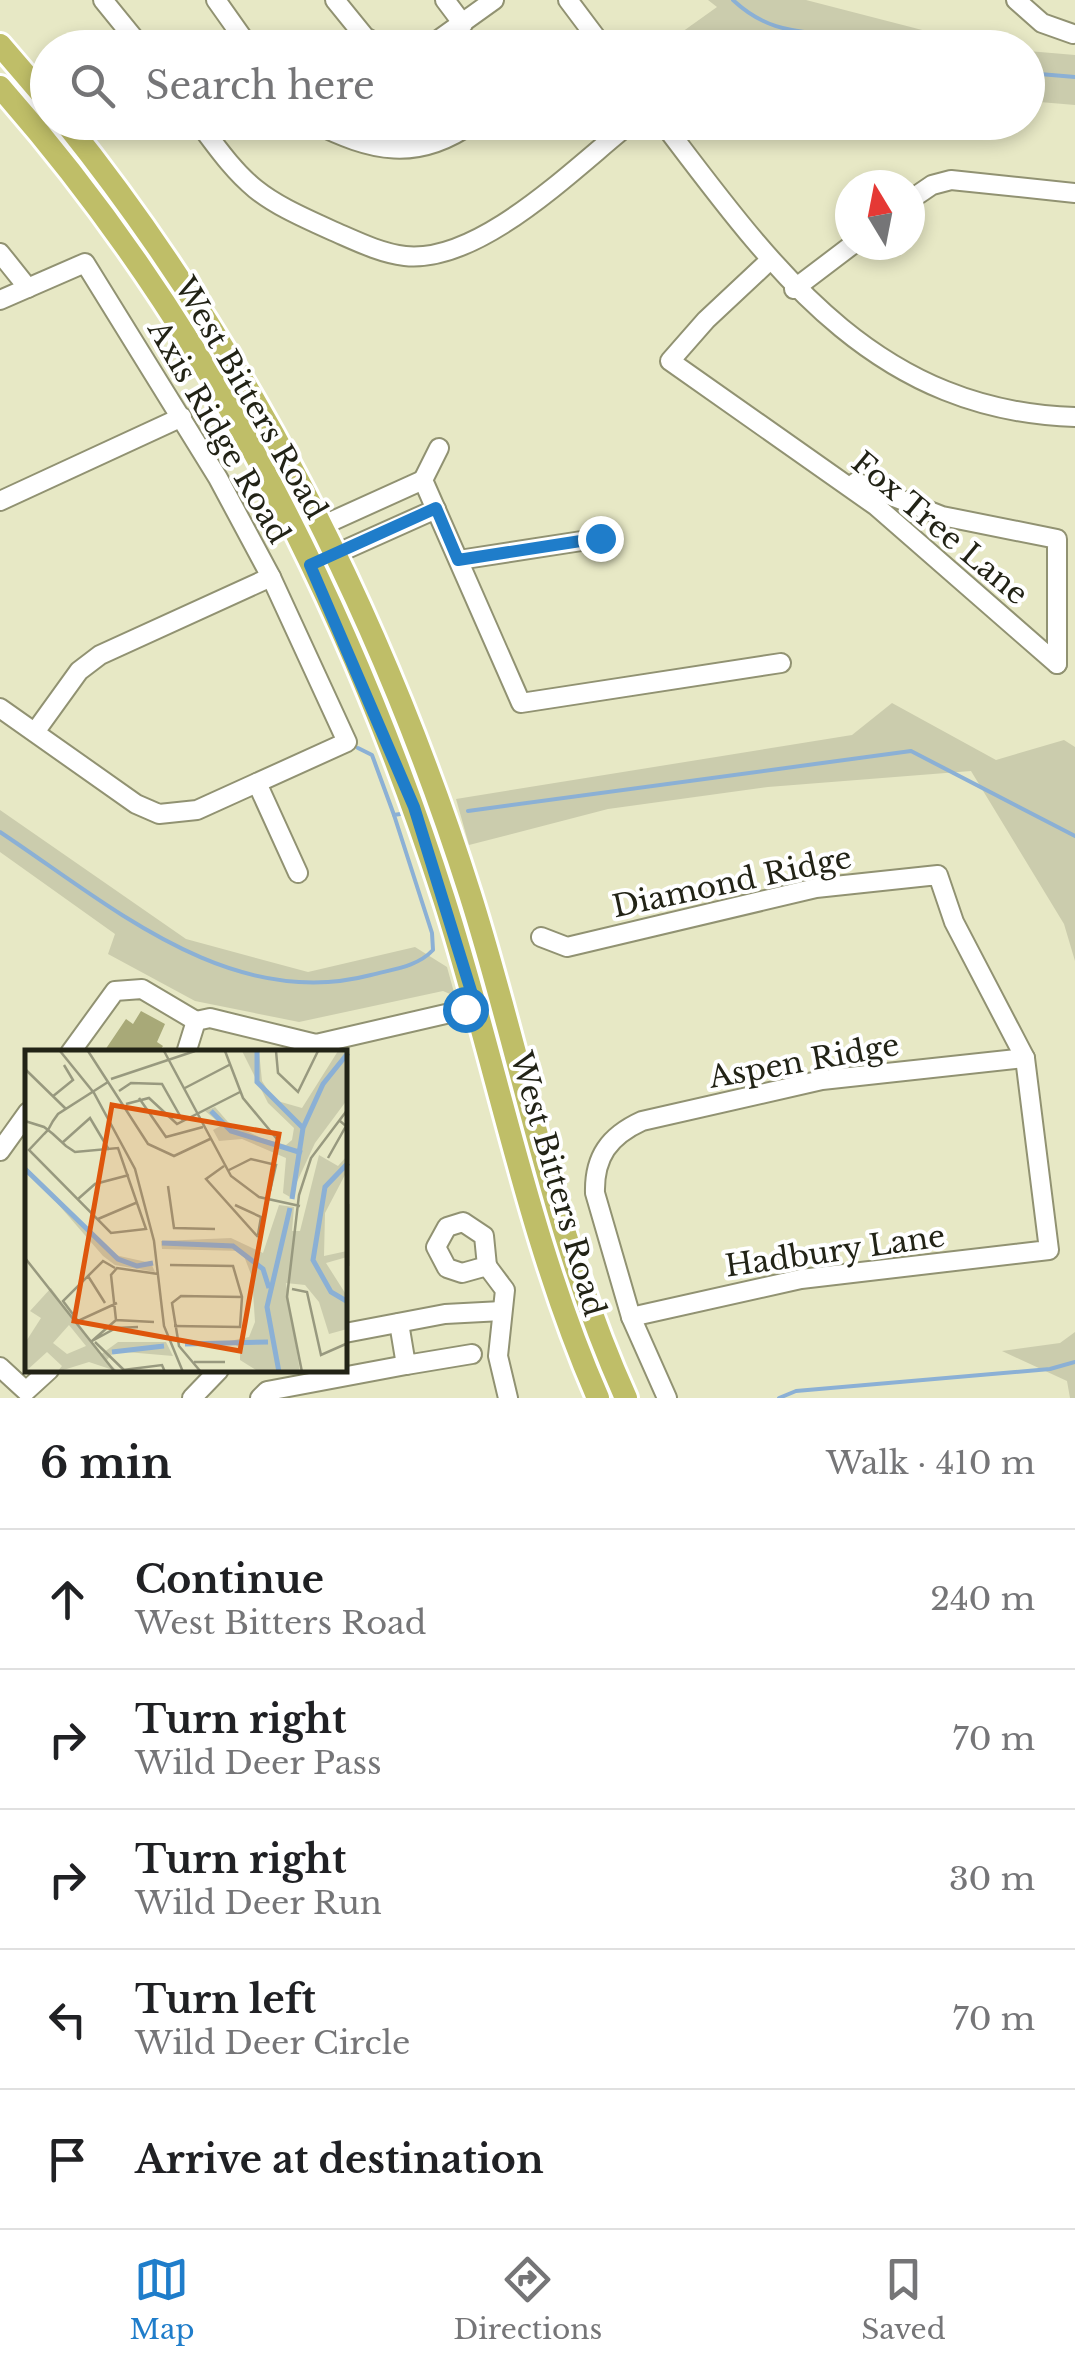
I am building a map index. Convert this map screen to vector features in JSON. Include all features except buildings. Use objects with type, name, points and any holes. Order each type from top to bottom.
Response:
[{"type":"main road","points":[[0,45],[30,80]]},
{"type":"main road","name":"West Bitters Road","points":[[0,87],[30,124]]},
{"type":"main road","name":"West Bitters Road","points":[[43,140],[97,206],[211,379],[297,536],[381,723],[444,901],[557,1295],[598,1398]]},
{"type":"main road","name":"West Bitters Road","points":[[78,140],[179,277],[336,554],[402,705],[470,894],[577,1272],[598,1335],[626,1398]]},
{"type":"main road","points":[[444,901],[470,894]]},
{"type":"street","points":[[103,0],[127,30]]},
{"type":"street","points":[[216,0],[237,30]]},
{"type":"street","points":[[335,0],[360,30]]},
{"type":"street","points":[[445,0],[463,24]]},
{"type":"street","points":[[454,30],[494,0]]},
{"type":"street","points":[[568,0],[591,30]]},
{"type":"street","points":[[1016,0],[1042,23],[1072,34]]},
{"type":"street","points":[[212,140],[248,186],[269,202],[368,246],[420,257],[445,254],[482,240],[609,140]]},
{"type":"street","points":[[368,140],[406,152],[443,140]]},
{"type":"street","points":[[676,140],[794,289],[856,341],[937,385],[1024,411],[1075,416]]},
{"type":"street","points":[[925,190],[951,180],[1075,194]]},
{"type":"street","points":[[0,253],[28,288],[0,300]]},
{"type":"street","points":[[794,289],[835,258]]},
{"type":"street","name":"Fox Tree Lane","points":[[769,261],[706,320],[670,361],[823,466],[930,550],[1057,664],[1057,539],[942,516],[823,466]]},
{"type":"street","name":"Axis Ridge Road","points":[[28,288],[85,263],[182,417],[270,578],[346,742],[257,783]]},
{"type":"street","points":[[0,501],[182,417]]},
{"type":"street","points":[[297,536],[423,480],[439,448]]},
{"type":"street","points":[[423,480],[520,703],[782,663]]},
{"type":"street","points":[[377,503],[390,530]]},
{"type":"street","points":[[310,565],[436,508]]},
{"type":"street","points":[[458,560],[600,538]]},
{"type":"street","points":[[34,732],[79,671],[100,655],[270,578]]},
{"type":"street","points":[[0,708],[136,804],[160,814],[197,810],[257,783],[298,873]]},
{"type":"street","name":"Diamond Ridge","points":[[542,938],[568,947],[816,888],[938,876],[969,953],[1009,1020],[1025,1058]]},
{"type":"street","points":[[72,1050],[115,991],[142,989],[196,1021],[210,1018],[316,1044],[476,1007]]},
{"type":"street","points":[[187,1050],[196,1021]]},
{"type":"street","name":"Aspen Ridge","points":[[630,1317],[595,1194],[594,1174],[603,1150],[620,1130],[642,1121],[788,1086],[1025,1058]]},
{"type":"street","name":"Hadbury Lane","points":[[630,1317],[801,1279],[1049,1250],[1025,1058]]},
{"type":"street","points":[[0,1150],[25,1116]]},
{"type":"street","points":[[487,1266],[505,1290],[498,1356],[508,1398]]},
{"type":"street","points":[[348,1332],[445,1314],[502,1311]]},
{"type":"street","points":[[630,1317],[667,1398]]},
{"type":"street","points":[[399,1322],[406,1365]]},
{"type":"street","points":[[260,1398],[267,1391],[472,1354]]},
{"type":"street","points":[[0,1367],[26,1391],[47,1373]]},
{"type":"street","points":[[192,1398],[216,1373]]},
{"type":"green space","points":[[708,0],[806,0],[922,30],[685,30],[717,7]]},
{"type":"green space","points":[[1045,52],[1075,55],[1075,105],[1045,102]]},
{"type":"green space","points":[[892,703],[996,760],[1064,740],[1075,747],[1075,961],[1064,924],[971,771],[768,787],[608,809],[469,845],[456,799],[852,735]]},
{"type":"green space","points":[[0,810],[186,939],[308,972],[415,947],[447,967],[455,996],[443,991],[299,1022],[195,1001],[108,954],[115,934],[0,852]]},
{"type":"green space","points":[[1075,1332],[1075,1398],[1070,1398],[1067,1381],[1002,1351],[1060,1343]]},
{"type":"waterway","points":[[733,0],[769,24],[794,30]]},
{"type":"waterway","points":[[1045,74],[1075,77]]},
{"type":"waterway","points":[[358,748],[372,755],[394,815]]},
{"type":"waterway","points":[[468,811],[911,751],[1075,836]]},
{"type":"waterway","points":[[0,832],[174,945],[269,979],[319,982],[404,967],[433,950],[432,933],[394,815],[400,814]]},
{"type":"waterway","points":[[779,1398],[796,1391],[1050,1369],[1075,1362]]},
{"type":"route","points":[[465,1009],[476,1007],[414,807],[354,658],[310,565],[436,508],[458,560],[600,538]]}]
